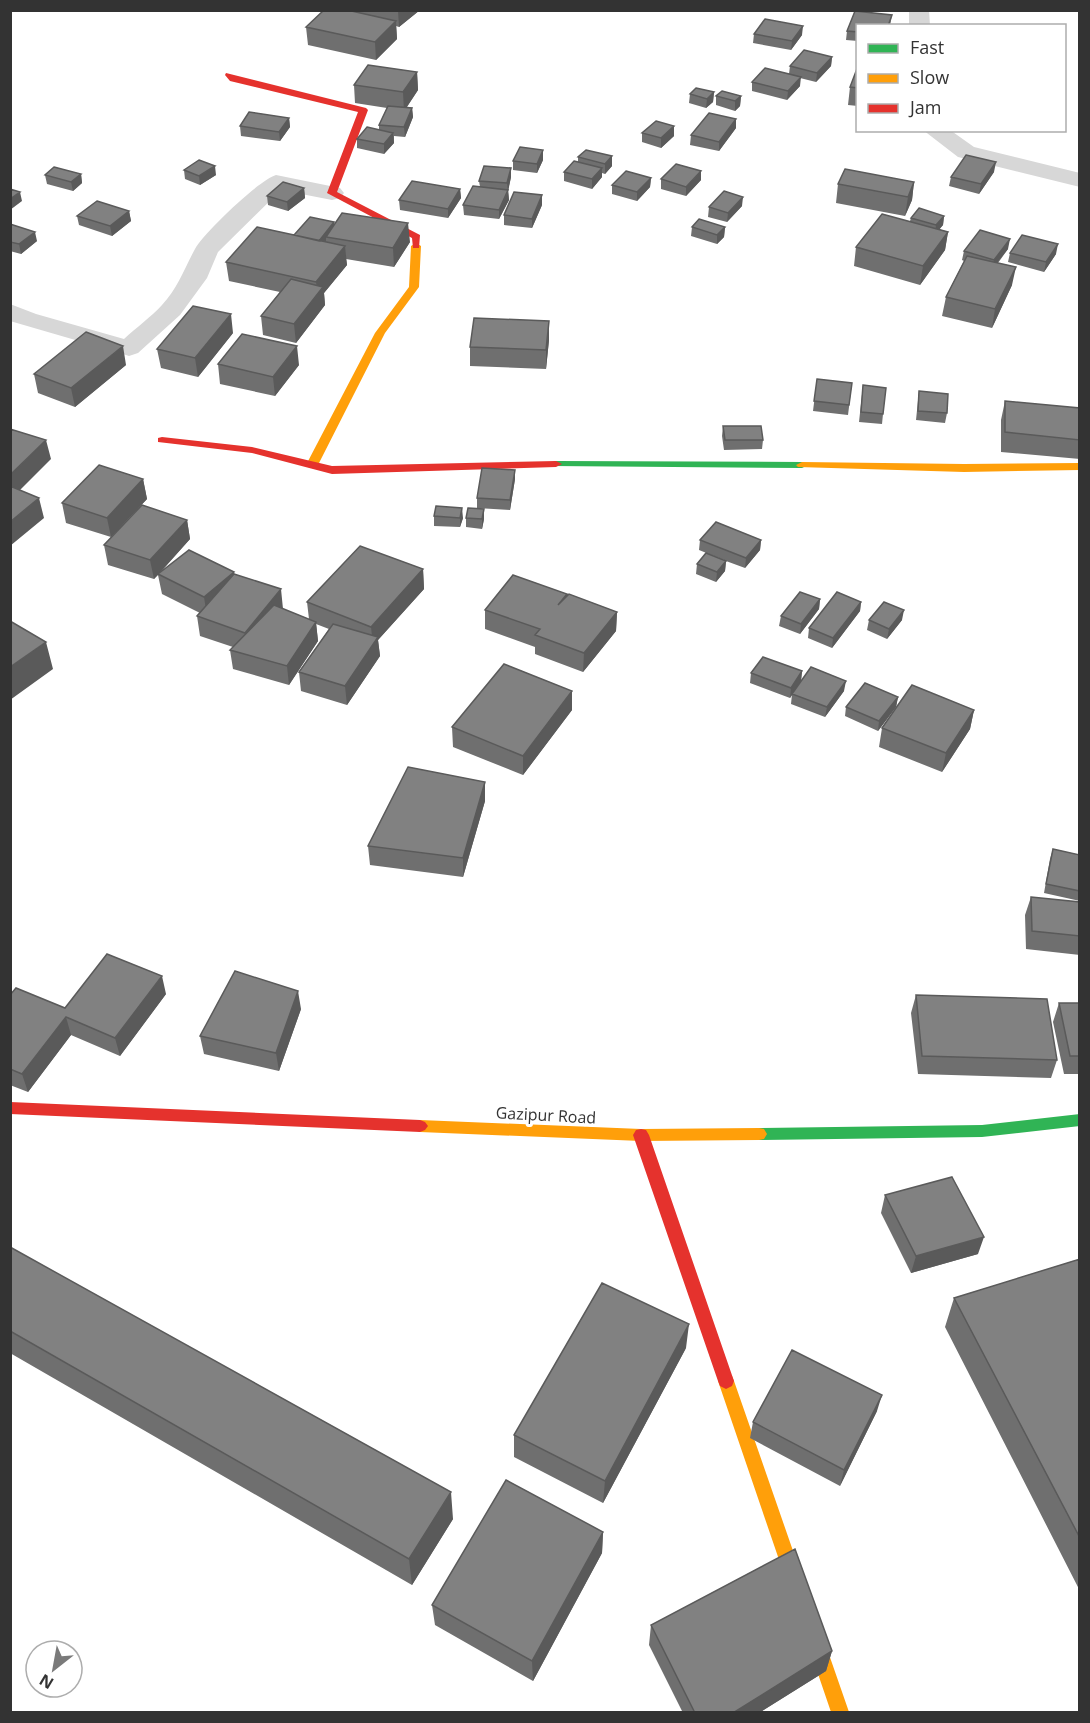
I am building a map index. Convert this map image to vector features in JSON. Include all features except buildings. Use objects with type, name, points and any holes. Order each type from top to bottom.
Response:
[{"type":"street","points":[[229,75],[233,79],[363,110],[332,193]]},
{"type":"street","points":[[937,132],[966,152],[1080,180]]},
{"type":"street","points":[[10,311],[27,319],[129,348],[171,310],[195,278],[207,249],[276,182],[332,193],[417,237],[414,287],[380,333],[312,465]]},
{"type":"street","points":[[162,440],[252,450],[332,470],[452,465],[696,464],[964,468],[1080,466]]},
{"type":"street","name":"Gazipur Road","points":[[10,1108],[641,1135],[982,1131],[1080,1120]]},
{"type":"street","points":[[641,1135],[840,1713]]},
{"type":"traffic: fast","points":[[556,464],[802,465]]},
{"type":"traffic: fast","points":[[759,1134],[982,1131],[1080,1120]]},
{"type":"traffic: slow","points":[[312,465],[380,333],[414,287],[416,246]]},
{"type":"traffic: slow","points":[[802,465],[964,468],[1080,466]]},
{"type":"traffic: slow","points":[[420,1126],[641,1135],[759,1134]]},
{"type":"traffic: slow","points":[[726,1381],[840,1712]]},
{"type":"traffic: jam","points":[[229,75],[233,79],[363,110],[332,193],[417,237],[416,246]]},
{"type":"traffic: jam","points":[[162,440],[252,450],[332,470],[556,464]]},
{"type":"traffic: jam","points":[[10,1108],[420,1126]]},
{"type":"traffic: jam","points":[[641,1135],[726,1381]]}]
